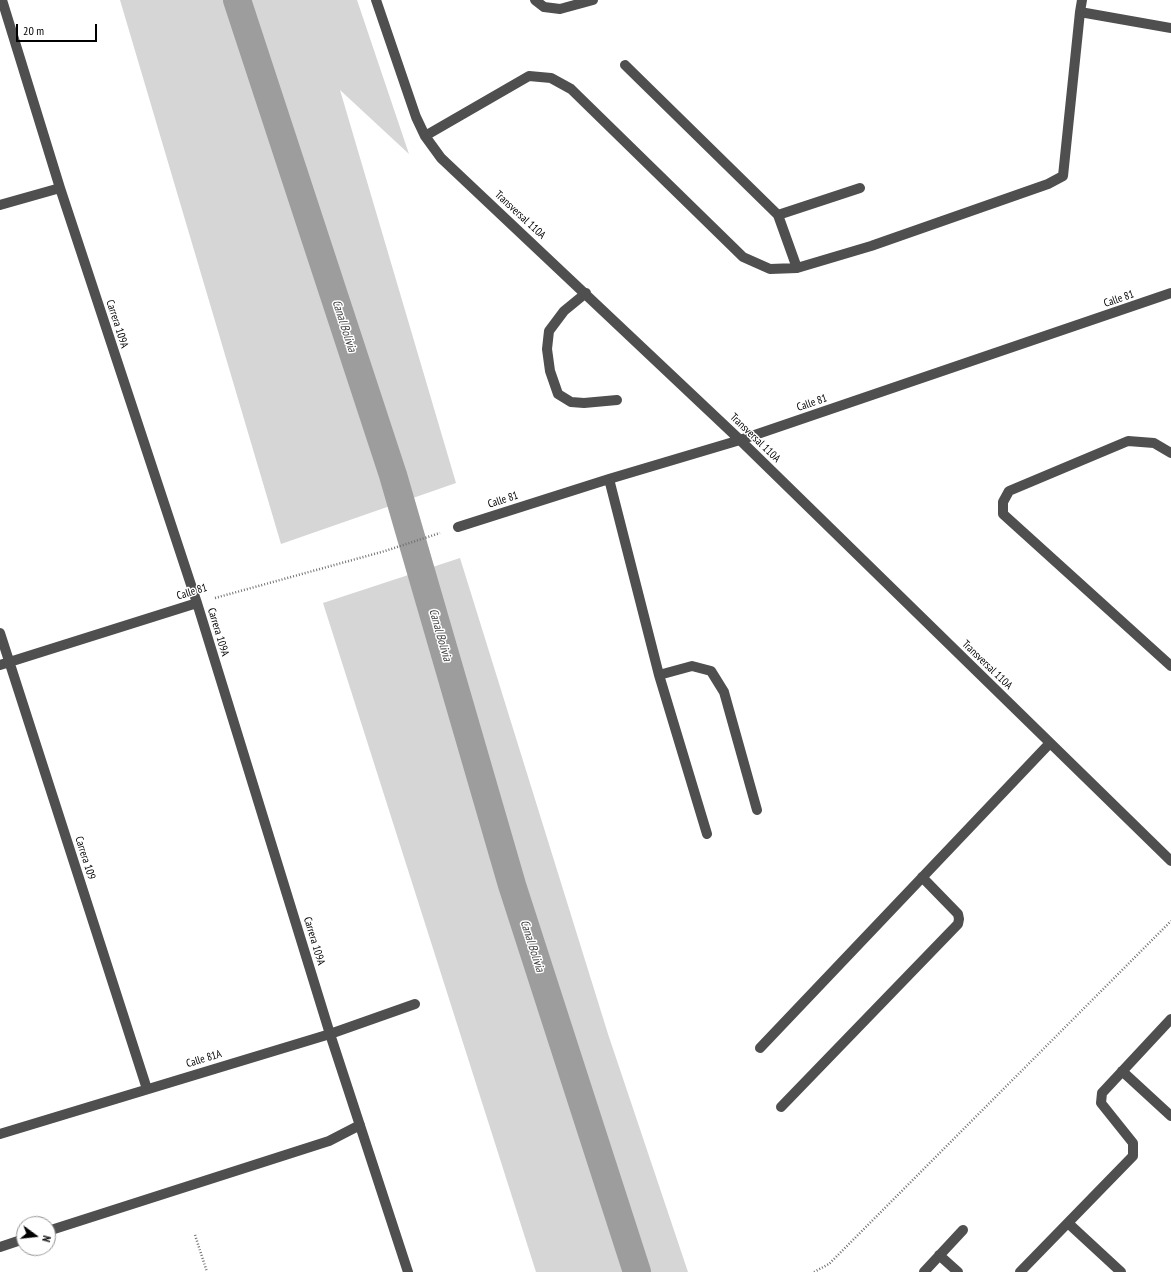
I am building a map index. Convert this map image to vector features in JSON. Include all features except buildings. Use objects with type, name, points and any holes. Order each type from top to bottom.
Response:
[{"type":"street","name":"Carrera 109A","points":[[2,0],[60,188],[197,603],[330,1034],[408,1272]]},
{"type":"street","name":"Transversal 110A","points":[[376,0],[416,117],[425,136],[441,158],[586,293],[740,440],[1171,861]]},
{"type":"street","points":[[535,0],[544,7],[560,9],[593,0]]},
{"type":"street","points":[[425,136],[529,76],[551,78],[571,89],[743,257],[770,269],[797,268],[886,241],[1048,184],[1063,176],[1082,0]]},
{"type":"street","points":[[1080,12],[1171,28]]},
{"type":"street","points":[[625,65],[778,215],[797,268]]},
{"type":"street","points":[[0,205],[60,188]]},
{"type":"street","points":[[778,215],[860,188]]},
{"type":"street","points":[[586,293],[564,311],[549,330],[547,350],[550,371],[558,394],[571,402],[584,403],[618,400]]},
{"type":"street","name":"Calle 81","points":[[458,527],[609,478],[740,440],[1171,293]]},
{"type":"street","points":[[1171,453],[1154,443],[1128,441],[1010,491],[1003,502],[1003,514],[1171,666]]},
{"type":"street","points":[[609,478],[659,675],[707,834]]},
{"type":"street","name":"Calle 81","points":[[5,664],[197,603]]},
{"type":"street","name":"Carrera 109","points":[[0,633],[5,664],[147,1089]]},
{"type":"street","points":[[659,675],[692,666],[710,671],[724,692],[757,810]]},
{"type":"street","points":[[760,1048],[1050,743]]},
{"type":"street","points":[[781,1107],[958,924],[958,914],[922,877]]},
{"type":"street","name":"Calle 81A","points":[[0,1134],[330,1034],[415,1004]]},
{"type":"street","points":[[1020,1272],[1133,1156],[1133,1143],[1101,1103],[1100,1098],[1102,1093],[1122,1070],[1169,1026]]},
{"type":"street","points":[[1122,1070],[1171,1116]]},
{"type":"street","points":[[56,1228],[329,1142],[360,1125]]},
{"type":"street","points":[[1068,1223],[1120,1272]]},
{"type":"street","points":[[924,1272],[963,1230]]},
{"type":"street","points":[[0,1247],[16,1242]]},
{"type":"street","points":[[939,1256],[958,1272]]},
{"type":"path","name":"Calle 81","points":[[197,603],[385,551],[438,534]]},
{"type":"path","points":[[814,1272],[829,1264],[1171,921]]},
{"type":"path","points":[[195,1234],[207,1272]]},
{"type":"shaded area","points":[[120,0],[357,0],[409,154],[340,90],[456,483],[281,544]]},
{"type":"shaded area","points":[[460,558],[608,1034],[688,1272],[536,1272],[323,603]]},
{"type":"waterway","name":"Canal Bolivia","points":[[237,0],[393,475],[512,885],[637,1272]]}]
